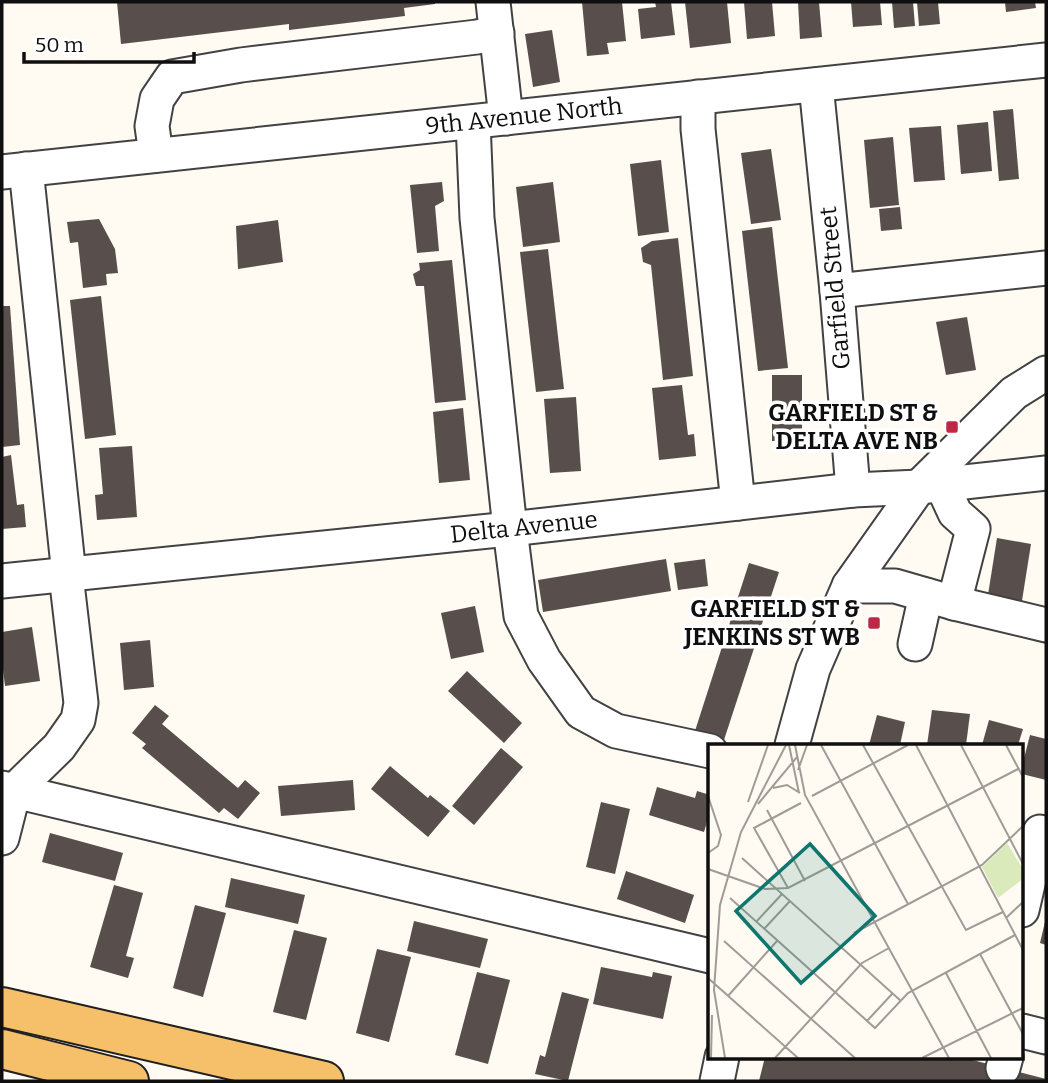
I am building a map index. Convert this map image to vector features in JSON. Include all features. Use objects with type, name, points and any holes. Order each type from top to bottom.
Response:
[{"type":"main road","points":[[2,1007],[324,1081]]},
{"type":"main road","points":[[2,1049],[129,1081]]},
{"type":"street","points":[[495,17],[506,118]]},
{"type":"street","points":[[156,155],[152,126],[157,99],[172,77],[241,65],[477,37],[495,17]]},
{"type":"street","name":"9th Avenue North","points":[[14,170],[1046,60]]},
{"type":"street","name":"Garfield Street","points":[[816,85],[853,490]]},
{"type":"street","points":[[698,97],[698,129],[738,503]]},
{"type":"street","points":[[473,122],[477,218],[521,616],[544,660],[581,712],[616,731],[708,751]]},
{"type":"street","points":[[2,833],[8,789],[59,747],[78,720],[81,703],[14,170]]},
{"type":"street","points":[[836,291],[1046,268]]},
{"type":"street","points":[[792,744],[813,669],[849,586],[930,486],[1014,393],[1046,373]]},
{"type":"street","name":"Delta Avenue","points":[[2,581],[510,529],[853,490],[930,486],[1046,473]]},
{"type":"street","points":[[915,644],[973,529],[930,486]]},
{"type":"street","points":[[849,586],[895,586],[1046,625]]},
{"type":"street","points":[[8,789],[708,956]]},
{"type":"street","points":[[1024,899],[1036,831]]},
{"type":"street","points":[[1024,1032],[1046,1037]]},
{"type":"street","points":[[717,1081],[722,1058]]},
{"type":"building","points":[[117,2],[435,4],[404,8],[405,16],[289,30],[289,24],[121,44]]},
{"type":"building","points":[[582,2],[622,2],[626,41],[607,43],[609,54],[587,56]]},
{"type":"building","points":[[655,2],[671,2],[675,35],[641,39],[638,9],[656,7]]},
{"type":"building","points":[[685,2],[727,2],[731,43],[690,48]]},
{"type":"building","points":[[744,2],[772,2],[775,36],[747,39]]},
{"type":"building","points":[[798,2],[819,2],[822,37],[800,39]]},
{"type":"building","points":[[851,2],[880,2],[882,25],[853,27]]},
{"type":"building","points":[[892,2],[913,2],[915,26],[894,28]]},
{"type":"building","points":[[917,2],[938,2],[940,24],[919,26]]},
{"type":"building","points":[[1005,2],[1035,2],[1036,8],[1006,12]]},
{"type":"building","points":[[552,30],[560,82],[533,87],[525,34]]},
{"type":"building","points":[[1013,109],[1019,179],[999,181],[993,111]]},
{"type":"building","points":[[988,122],[992,171],[961,174],[957,125]]},
{"type":"building","points":[[941,126],[945,180],[914,182],[909,128]]},
{"type":"building","points":[[893,137],[899,205],[870,208],[864,140]]},
{"type":"building","points":[[771,149],[781,220],[751,224],[741,153]]},
{"type":"building","points":[[661,160],[669,232],[638,236],[630,164]]},
{"type":"building","points":[[442,182],[444,201],[435,206],[439,251],[417,253],[410,185]]},
{"type":"building","points":[[553,182],[560,242],[523,247],[516,187]]},
{"type":"building","points":[[900,207],[902,229],[881,231],[879,209]]},
{"type":"building","points":[[99,219],[115,249],[118,273],[106,274],[107,285],[83,288],[78,242],[70,243],[67,222]]},
{"type":"building","points":[[278,220],[283,262],[238,269],[236,226]]},
{"type":"building","points":[[772,227],[788,368],[758,371],[742,231]]},
{"type":"building","points":[[678,238],[693,376],[663,380],[651,265],[643,262],[641,248],[652,241]]},
{"type":"building","points":[[548,249],[564,389],[536,392],[520,252]]},
{"type":"building","points":[[452,260],[466,400],[435,403],[424,286],[416,286],[413,274],[420,270],[419,263]]},
{"type":"building","points":[[101,296],[116,435],[85,439],[70,300]]},
{"type":"building","points":[[2,306],[10,306],[20,445],[2,447]]},
{"type":"building","points":[[967,317],[976,370],[946,375],[936,322]]},
{"type":"building","points":[[772,375],[802,375],[802,441],[772,441]]},
{"type":"building","points":[[682,385],[688,435],[694,434],[696,456],[659,460],[652,388]]},
{"type":"building","points":[[576,397],[581,471],[550,473],[544,399]]},
{"type":"building","points":[[463,408],[470,480],[439,483],[433,412]]},
{"type":"building","points":[[132,446],[137,517],[97,520],[95,495],[103,494],[99,448]]},
{"type":"building","points":[[11,455],[17,505],[24,504],[26,527],[2,529],[2,457]]},
{"type":"building","points":[[997,538],[1031,544],[1021,607],[987,601]]},
{"type":"building","points":[[666,559],[671,591],[543,612],[538,580]]},
{"type":"building","points":[[705,559],[708,586],[678,590],[674,563]]},
{"type":"building","points":[[749,563],[779,572],[723,743],[694,734]]},
{"type":"building","points":[[475,606],[484,652],[451,659],[441,613]]},
{"type":"building","points":[[32,627],[40,681],[5,686],[2,632]]},
{"type":"building","points":[[150,640],[154,687],[124,690],[120,643]]},
{"type":"building","points":[[467,671],[522,723],[504,743],[448,691]]},
{"type":"building","points":[[155,705],[169,716],[162,724],[238,788],[245,780],[260,793],[238,819],[224,808],[219,813],[142,748],[146,744],[132,733]]},
{"type":"building","points":[[932,710],[970,714],[966,744],[927,744]]},
{"type":"building","points":[[877,715],[905,722],[900,744],[869,744]]},
{"type":"building","points":[[989,720],[1023,729],[1018,744],[982,744]]},
{"type":"building","points":[[1030,735],[1046,739],[1046,780],[1024,774],[1024,758]]},
{"type":"building","points":[[501,748],[523,767],[474,825],[452,806]]},
{"type":"building","points":[[390,766],[428,798],[430,795],[450,811],[428,837],[371,789]]},
{"type":"building","points":[[353,780],[355,810],[281,816],[278,786]]},
{"type":"building","points":[[657,787],[695,798],[697,791],[708,794],[708,819],[704,832],[649,815]]},
{"type":"building","points":[[601,802],[630,809],[615,874],[586,867]]},
{"type":"building","points":[[50,833],[123,853],[115,881],[42,862]]},
{"type":"building","points":[[626,871],[694,895],[685,923],[617,899]]},
{"type":"building","points":[[231,878],[305,895],[298,924],[225,907]]},
{"type":"building","points":[[114,885],[143,893],[126,956],[134,958],[128,978],[90,967]]},
{"type":"building","points":[[195,905],[226,913],[203,997],[173,988]]},
{"type":"building","points":[[414,921],[488,939],[480,968],[407,951]]},
{"type":"building","points":[[1046,922],[1046,945],[1040,943]]},
{"type":"building","points":[[294,930],[327,938],[306,1020],[273,1012]]},
{"type":"building","points":[[377,949],[411,957],[389,1042],[356,1033]]},
{"type":"building","points":[[601,967],[652,977],[653,972],[672,976],[663,1019],[593,1004]]},
{"type":"building","points":[[477,972],[510,980],[488,1064],[455,1055]]},
{"type":"building","points":[[562,992],[589,999],[568,1081],[535,1074],[540,1055],[545,1057]]},
{"type":"building","points":[[765,1058],[965,1058],[1046,1079],[1046,1081],[759,1081]]},
{"type":"place","name":"GARFIELD ST & DELTA AVE NB","points":[[952,427]]},
{"type":"place","name":"GARFIELD ST & JENKINS ST WB","points":[[874,623]]}]
